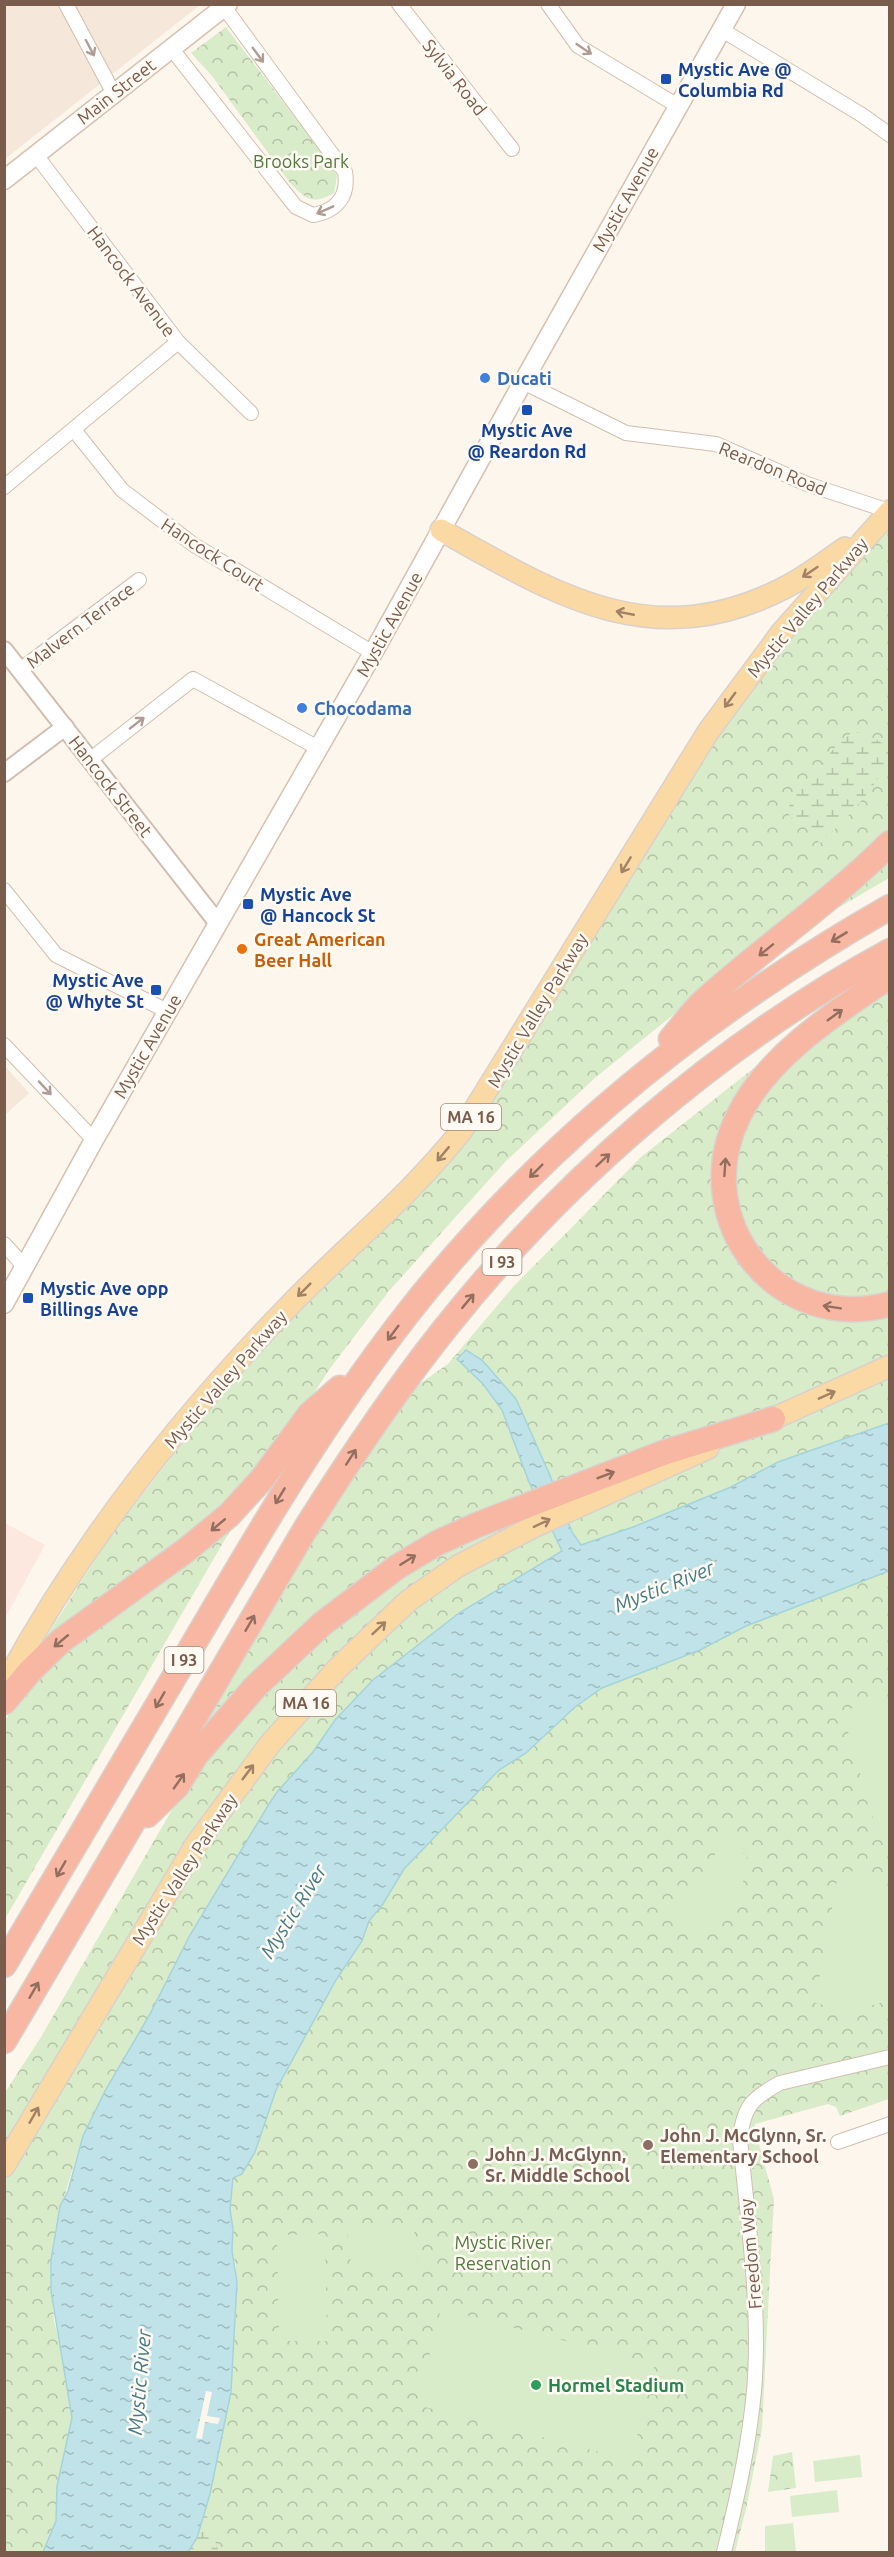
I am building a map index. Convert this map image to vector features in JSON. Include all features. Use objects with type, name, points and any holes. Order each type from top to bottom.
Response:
[{"type":"highway","points":[[637,1079],[703,1003],[829,899],[890,843]]},
{"type":"highway","name":"I 93","points":[[4,1965],[269,1515],[323,1430],[422,1296],[494,1213],[557,1150],[637,1079],[692,1036],[772,979],[890,907]]},
{"type":"highway","name":"I 93","points":[[4,2041],[338,1477],[414,1368],[475,1293],[575,1186],[665,1106],[761,1033],[890,951]]},
{"type":"highway","points":[[890,976],[814,1031],[775,1064],[749,1097],[737,1118],[727,1151],[724,1183],[726,1203],[738,1239],[748,1257],[778,1286],[813,1304],[836,1308],[860,1309],[890,1304]]},
{"type":"highway","points":[[4,1702],[36,1664],[62,1640],[193,1545],[229,1515],[262,1479],[310,1414],[372,1361]]},
{"type":"highway","points":[[124,1838],[177,1786],[196,1755],[255,1687],[322,1624],[397,1567],[477,1525],[663,1453],[773,1419]]},
{"type":"main road","name":"Mystic Avenue","points":[[4,1305],[217,922],[374,653],[523,382],[736,4]]},
{"type":"main road","name":"Main Street","points":[[4,180],[113,92],[226,6]]},
{"type":"main road","points":[[441,530],[528,579],[581,602],[629,614],[675,617],[737,608],[784,588],[851,544],[890,511]]},
{"type":"main road","name":"Mystic Valley Parkway","points":[[4,1686],[38,1626],[87,1553],[176,1434],[281,1314],[415,1186],[462,1130],[490,1089],[708,732],[782,632],[890,511]]},
{"type":"main road","name":"Mystic Valley Parkway","points":[[4,2166],[158,1905],[210,1824],[287,1724],[366,1641],[422,1590],[480,1554],[557,1516],[890,1366]]},
{"type":"street","points":[[66,4],[113,92]]},
{"type":"street","name":"Sylvia Road","points":[[399,4],[512,149]]},
{"type":"street","points":[[548,4],[578,46],[678,106]]},
{"type":"street","points":[[171,48],[296,207],[313,215],[334,207],[345,193],[345,172],[226,6]]},
{"type":"street","points":[[722,30],[862,115],[890,135]]},
{"type":"street","name":"Hancock Avenue","points":[[4,487],[178,342],[36,155]]},
{"type":"street","points":[[178,342],[251,413]]},
{"type":"street","name":"Reardon Road","points":[[523,382],[626,433],[716,444],[807,484],[890,511]]},
{"type":"street","name":"Hancock Court","points":[[74,430],[122,490],[194,545],[374,653]]},
{"type":"street","name":"Malvern Terrace","points":[[20,670],[140,580]]},
{"type":"street","name":"Hancock Street","points":[[4,650],[217,922]]},
{"type":"street","points":[[91,759],[193,679],[318,748]]},
{"type":"street","points":[[4,774],[65,727]]},
{"type":"street","points":[[4,890],[56,955],[167,1011]]},
{"type":"street","points":[[4,1045],[94,1140]]},
{"type":"street","points":[[4,1244],[25,1267]]},
{"type":"street","name":"Freedom Way","points":[[724,2553],[740,2488],[754,2389],[755,2301],[740,2140],[742,2118],[751,2104],[765,2091],[780,2083],[890,2057]]},
{"type":"street","points":[[838,2142],[890,2124]]},
{"type":"shaded area","points":[[5,5],[200,5],[5,159]]},
{"type":"shaded area","points":[[5,1066],[29,1093],[5,1115]]},
{"type":"shaded area","points":[[5,1523],[45,1545],[5,1618]]},
{"type":"green space","name":"Brooks Park","points":[[226,27],[328,161],[337,176],[334,193],[315,200],[306,197],[296,189],[212,76],[191,53]]},
{"type":"green space","points":[[889,525],[889,878],[775,945],[683,1007],[596,1077],[506,1161],[389,1291],[331,1367],[297,1419],[5,1919],[4,1722],[23,1693],[39,1648],[109,1538],[186,1438],[245,1367],[333,1274],[436,1178],[458,1151],[495,1098],[699,761],[769,662]]},
{"type":"green space","points":[[854,732],[866,734],[889,747],[887,759],[882,772],[863,799],[819,844],[813,829],[791,818],[790,804],[836,746]]},
{"type":"green space","points":[[889,974],[889,1423],[778,1462],[731,1487],[633,1527],[581,1545],[572,1532],[516,1399],[473,1353],[464,1351],[457,1358],[483,1384],[502,1411],[529,1482],[562,1551],[459,1613],[373,1680],[335,1720],[313,1752],[269,1804],[190,1935],[150,2014],[105,2091],[79,2148],[56,2224],[51,2260],[54,2320],[66,2373],[72,2418],[57,2486],[56,2521],[43,2552],[5,2552],[4,2094],[41,2037],[174,1806],[180,1769],[228,1672],[402,1396],[448,1364],[513,1287],[641,1157],[787,1042]]},
{"type":"green space","name":"Mystic River Reservation","points":[[889,1571],[889,2099],[840,2116],[836,2107],[828,2104],[755,2124],[774,2199],[762,2428],[735,2552],[188,2552],[197,2538],[210,2494],[231,2392],[236,2307],[236,2266],[232,2251],[233,2229],[230,2209],[233,2177],[242,2174],[255,2152],[276,2090],[336,1980],[362,1941],[369,1921],[383,1904],[404,1869],[499,1770],[526,1753],[575,1707],[602,1688],[700,1650],[746,1626]]},
{"type":"green space","points":[[889,1703],[890,1840],[887,1841],[878,1835],[842,1711],[869,1704]]},
{"type":"green space","points":[[728,1830],[746,1843],[742,1853],[748,1855],[745,1862],[751,1865],[733,1903],[714,1925],[709,1919],[700,1929],[696,1924],[687,1933],[672,1914],[701,1881]]},
{"type":"green space","points":[[849,1870],[889,1887],[889,2000],[871,2006],[852,2008],[815,2003],[838,1875]]},
{"type":"green space","points":[[413,2222],[418,2265],[352,2272],[347,2229]]},
{"type":"green space","points":[[325,2234],[327,2341],[279,2341],[277,2235]]},
{"type":"green space","name":"Hormel Stadium","points":[[441,2309],[655,2364],[631,2460],[417,2405]]},
{"type":"green space","points":[[792,2452],[796,2488],[768,2492],[773,2456]]},
{"type":"green space","points":[[860,2455],[862,2477],[815,2482],[813,2461]]},
{"type":"green space","points":[[837,2490],[839,2512],[792,2517],[790,2496]]},
{"type":"green space","points":[[210,2494],[207,2519],[219,2552],[188,2552],[197,2538]]},
{"type":"green space","points":[[793,2523],[796,2552],[765,2552],[765,2526]]},
{"type":"water","name":"Mystic River","points":[[466,1350],[482,1360],[516,1399],[572,1532],[581,1545],[633,1527],[731,1487],[778,1462],[889,1423],[889,1571],[746,1626],[700,1650],[602,1688],[575,1707],[526,1753],[499,1770],[404,1869],[383,1904],[369,1921],[362,1941],[336,1980],[276,2090],[255,2152],[242,2174],[233,2178],[230,2209],[233,2229],[232,2251],[237,2281],[231,2392],[210,2494],[197,2538],[188,2552],[43,2552],[56,2521],[57,2486],[72,2418],[51,2291],[51,2260],[60,2206],[68,2191],[83,2136],[105,2091],[150,2014],[190,1935],[269,1804],[313,1752],[335,1720],[373,1680],[459,1613],[562,1551],[529,1482],[502,1410],[483,1384],[457,1359]]},
{"type":"pier","points":[[206,2391],[212,2392],[207,2416],[220,2418],[218,2424],[205,2422],[202,2439],[196,2438]]},
{"type":"place","name":"Mystic Ave @ Columbia Rd","points":[[666,79]]},
{"type":"place","name":"Ducati","points":[[485,378]]},
{"type":"place","name":"Mystic Ave @ Reardon Rd","points":[[527,410]]},
{"type":"place","name":"Chocodama","points":[[302,708]]},
{"type":"place","name":"Mystic Ave @ Hancock St","points":[[248,904]]},
{"type":"place","name":"Great American Beer Hall","points":[[242,949]]},
{"type":"place","name":"Mystic Ave @ Whyte St","points":[[156,990]]},
{"type":"place","name":"Mystic Ave opp Billings Ave","points":[[28,1298]]},
{"type":"place","name":"John J. McGlynn, Sr. Elementary School","points":[[648,2145]]},
{"type":"place","name":"John J. McGlynn, Sr. Middle School","points":[[473,2164]]},
{"type":"place","name":"Hormel Stadium","points":[[536,2385]]}]
